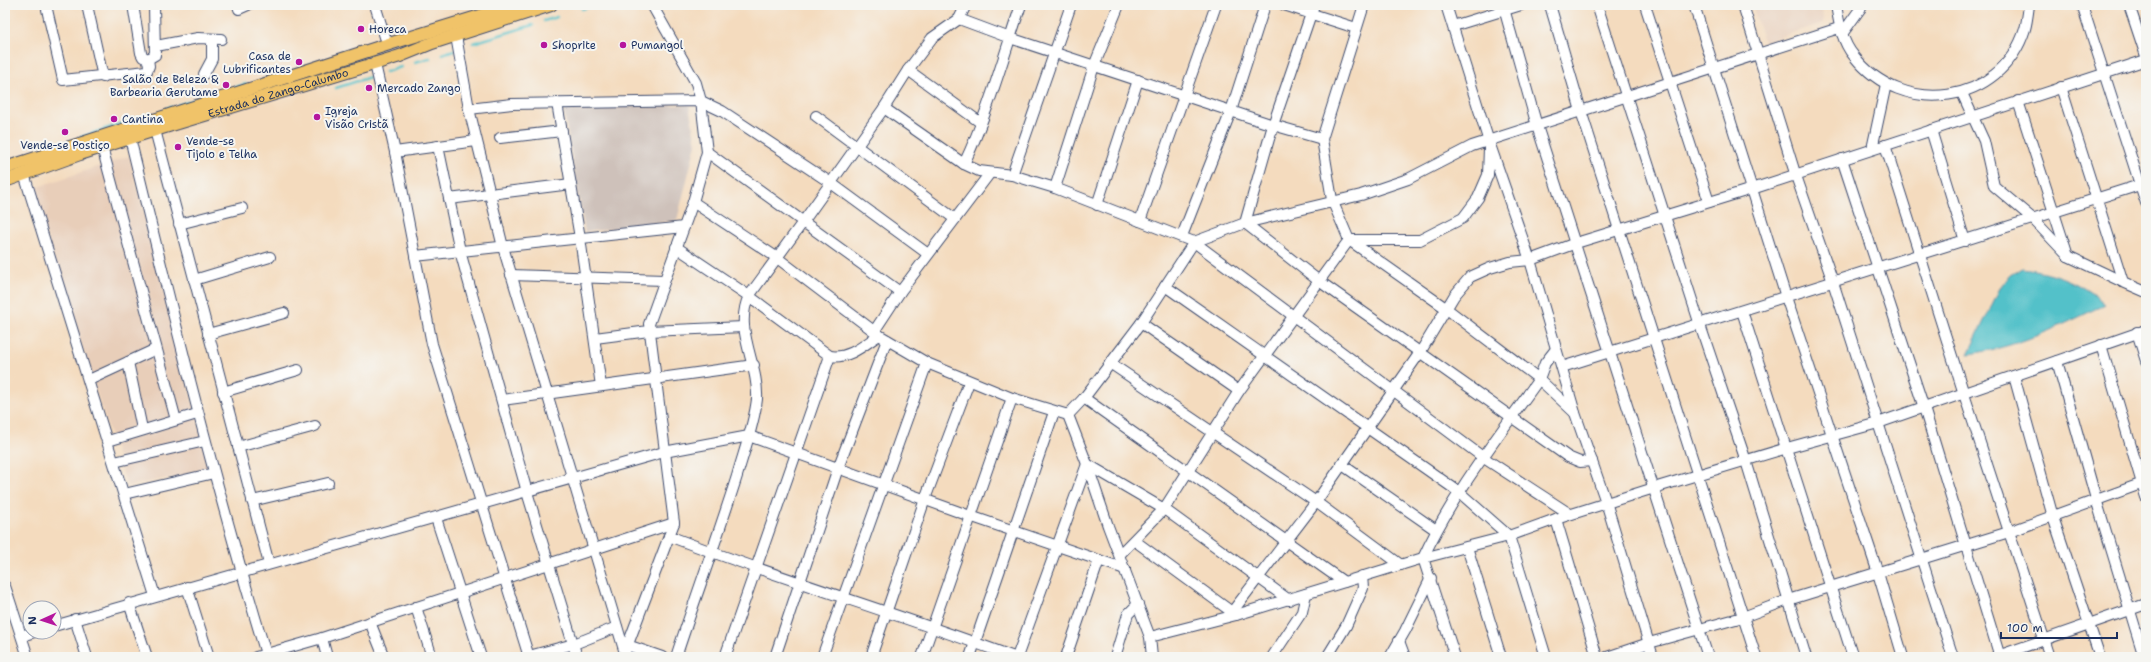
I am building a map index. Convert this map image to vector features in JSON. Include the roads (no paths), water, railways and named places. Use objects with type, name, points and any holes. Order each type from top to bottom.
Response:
[{"type":"main road","name":"Estrada do Zango-Calumbo","points":[[5,168],[389,44],[516,5]]},
{"type":"main road","name":"Estrada do Zango-Calumbo","points":[[5,181],[130,138],[375,64],[552,5]]},
{"type":"street","points":[[46,5],[63,80],[103,77],[146,71],[149,66],[148,59]]},
{"type":"street","points":[[87,5],[103,77]]},
{"type":"street","points":[[133,5],[141,53],[143,57],[148,59]]},
{"type":"street","points":[[148,59],[155,55],[154,5]]},
{"type":"street","points":[[238,5],[239,9],[248,5]]},
{"type":"street","points":[[375,5],[385,37],[389,44]]},
{"type":"street","points":[[626,651],[674,523],[649,331],[650,320],[693,202],[706,152],[701,101],[696,83],[687,64],[652,5]]},
{"type":"street","points":[[676,657],[727,508],[748,436],[756,401],[757,382],[744,327],[743,307],[749,296],[831,184],[856,146],[884,108],[908,70],[932,38],[959,19],[966,5]]},
{"type":"street","points":[[964,164],[981,122],[1021,5]]},
{"type":"street","points":[[1012,175],[1071,5]]},
{"type":"street","points":[[1055,188],[1094,66],[1119,5]]},
{"type":"street","points":[[1140,220],[1216,5]]},
{"type":"street","points":[[1182,236],[1231,111],[1265,5]]},
{"type":"street","points":[[1284,5],[1312,10],[1356,28]]},
{"type":"street","points":[[1364,5],[1322,139],[1332,200],[1349,240],[1447,309],[1539,380],[1575,413]]},
{"type":"street","points":[[1446,5],[1489,142],[1530,260],[1575,413],[1606,502],[1653,657]]},
{"type":"street","points":[[1453,26],[1504,8],[1521,5]]},
{"type":"street","points":[[1550,5],[1581,111],[1756,657]]},
{"type":"street","points":[[1597,5],[1700,325],[1746,461],[1806,657]]},
{"type":"street","points":[[1646,5],[1709,202]]},
{"type":"street","points":[[1694,5],[1786,297],[1878,573],[1902,657]]},
{"type":"street","points":[[1743,5],[1795,173],[1833,282],[1953,657]]},
{"type":"street","points":[[1836,5],[1841,31],[1853,56],[1874,78],[1901,92],[1932,97],[1962,93],[1990,79],[2011,57],[2025,29],[2029,5]]},
{"type":"street","points":[[1068,415],[1084,398],[1141,323],[1194,242],[1245,223],[1332,200],[1361,195],[1408,179],[1472,146],[1489,142],[1758,54],[1841,31],[1863,5]]},
{"type":"street","points":[[2082,5],[2143,184],[2146,203]]},
{"type":"street","points":[[2129,5],[2146,56]]},
{"type":"street","points":[[1504,8],[1537,126],[1576,243],[1708,657]]},
{"type":"street","points":[[1245,223],[1273,125],[1312,10]]},
{"type":"street","points":[[959,19],[1010,38],[1184,96],[1273,125],[1322,139]]},
{"type":"street","points":[[456,36],[476,141],[503,247],[572,480],[617,627],[626,651]]},
{"type":"street","points":[[156,46],[198,38],[216,39],[212,59],[204,74]]},
{"type":"street","points":[[1234,614],[1259,576],[1316,502],[1341,464],[1421,352],[1447,309],[1470,277],[1503,264],[1530,260],[1576,243],[1752,189],[1795,173],[2146,60]]},
{"type":"street","points":[[375,64],[395,152],[432,344],[481,505],[505,577],[528,657],[574,644],[617,627]]},
{"type":"street","points":[[908,70],[981,122]]},
{"type":"street","points":[[1097,205],[1138,80]]},
{"type":"street","points":[[1872,149],[1886,84]]},
{"type":"street","points":[[2061,87],[2123,282]]},
{"type":"street","points":[[1962,93],[1984,141],[1994,186],[2033,219],[2068,256],[2146,292]]},
{"type":"street","points":[[469,109],[512,104],[701,101],[722,111],[831,184],[928,254]]},
{"type":"street","points":[[2018,101],[2068,256]]},
{"type":"street","points":[[557,103],[580,238],[601,386]]},
{"type":"street","points":[[884,108],[964,164],[979,171],[1012,175],[1055,188],[1182,236],[1194,242],[1484,458],[1570,514]]},
{"type":"street","points":[[816,116],[955,219]]},
{"type":"street","points":[[155,130],[269,564]]},
{"type":"street","points":[[1931,130],[1965,241]]},
{"type":"street","points":[[500,138],[562,131]]},
{"type":"street","points":[[130,138],[205,441],[266,654]]},
{"type":"street","points":[[395,152],[476,141]]},
{"type":"street","points":[[1349,240],[1420,240],[1463,218],[1478,198],[1488,176],[1489,142]]},
{"type":"street","points":[[1885,145],[2050,657]]},
{"type":"street","points":[[438,146],[460,251],[527,492],[577,657]]},
{"type":"street","points":[[102,148],[122,228],[176,420]]},
{"type":"street","points":[[706,152],[900,292]]},
{"type":"street","points":[[1842,159],[1924,408],[1966,544],[1998,656],[2146,604]]},
{"type":"street","points":[[775,657],[838,468],[880,335],[900,292],[990,173]]},
{"type":"street","points":[[24,174],[155,596]]},
{"type":"street","points":[[449,199],[571,184]]},
{"type":"street","points":[[1562,367],[1700,325],[1965,241],[2054,211],[2143,184]]},
{"type":"street","points":[[693,202],[776,258],[880,335],[927,363],[969,382],[1012,398],[1068,415]]},
{"type":"street","points":[[179,224],[242,208]]},
{"type":"street","points":[[1245,223],[1319,281],[1568,457],[1580,462],[1592,461]]},
{"type":"street","points":[[415,256],[684,226]]},
{"type":"street","points":[[1120,554],[1135,541],[1164,509],[1214,433],[1239,391],[1349,240]]},
{"type":"street","points":[[676,247],[749,296],[830,356],[839,357],[849,354],[880,335]]},
{"type":"street","points":[[194,280],[270,258]]},
{"type":"street","points":[[512,275],[585,276],[664,280]]},
{"type":"street","points":[[1165,286],[1459,492],[1509,536],[1546,657]]},
{"type":"street","points":[[1742,311],[1853,657]]},
{"type":"street","points":[[208,334],[284,313]]},
{"type":"street","points":[[1141,323],[1239,391]]},
{"type":"street","points":[[595,338],[649,331],[744,327]]},
{"type":"street","points":[[1150,637],[1289,600],[1401,564],[1509,536],[1556,518],[1606,502],[1787,448],[1878,423],[2058,361],[2101,344],[2142,331],[2146,361]]},
{"type":"street","points":[[2101,344],[2144,482],[2146,497]]},
{"type":"street","points":[[89,380],[156,348]]},
{"type":"street","points":[[1455,657],[1431,578],[1423,558],[1436,530],[1459,492],[1539,380],[1545,363],[1556,349]]},
{"type":"street","points":[[725,657],[830,356]]},
{"type":"street","points":[[2058,361],[2096,499],[2144,657]]},
{"type":"street","points":[[128,362],[142,429]]},
{"type":"street","points":[[822,657],[927,363]]},
{"type":"street","points":[[1110,363],[1316,502],[1401,564]]},
{"type":"street","points":[[502,400],[754,365]]},
{"type":"street","points":[[223,392],[298,370]]},
{"type":"street","points":[[2014,376],[2053,517],[2100,657]]},
{"type":"street","points":[[871,657],[925,499],[969,382]]},
{"type":"street","points":[[922,657],[1012,398]]},
{"type":"street","points":[[1084,398],[1188,473],[1287,540],[1344,582]]},
{"type":"street","points":[[970,657],[1054,412]]},
{"type":"street","points":[[108,441],[142,429],[198,414]]},
{"type":"street","points":[[1068,415],[1088,464],[1108,526],[1120,554],[1150,637],[1152,657]]},
{"type":"street","points":[[238,447],[315,426]]},
{"type":"street","points":[[62,623],[241,571],[572,480],[664,452],[748,436],[970,516],[1125,569]]},
{"type":"street","points":[[114,462],[205,441]]},
{"type":"street","points":[[1088,464],[1164,509],[1259,576],[1289,600]]},
{"type":"street","points":[[1017,657],[1088,464]]},
{"type":"street","points":[[1341,464],[1436,530]]},
{"type":"street","points":[[124,494],[214,473]]},
{"type":"street","points":[[1607,657],[1649,643],[1743,617],[1788,600],[2009,532],[2053,517],[2096,499],[2144,482]]},
{"type":"street","points":[[252,501],[328,483]]},
{"type":"street","points":[[436,518],[459,593],[481,657]]},
{"type":"street","points":[[1556,518],[1597,657]]},
{"type":"street","points":[[256,657],[266,654],[278,654],[505,577],[674,523]]},
{"type":"street","points":[[669,536],[799,584],[932,627],[1014,657]]},
{"type":"street","points":[[1135,541],[1234,614]]},
{"type":"street","points":[[1467,547],[1501,657]]},
{"type":"street","points":[[1066,657],[1099,560]]},
{"type":"street","points":[[1327,657],[1346,626],[1363,588],[1362,576]]},
{"type":"street","points":[[1390,657],[1431,578]]},
{"type":"street","points":[[5,586],[8,610],[22,636]]},
{"type":"street","points":[[187,587],[208,657]]},
{"type":"street","points":[[1272,657],[1302,612],[1306,594]]},
{"type":"street","points":[[129,603],[148,657]]},
{"type":"street","points":[[1115,657],[1128,614],[1138,604]]},
{"type":"street","points":[[416,607],[432,657]]},
{"type":"street","points":[[75,619],[87,657]]},
{"type":"street","points":[[370,622],[384,657]]},
{"type":"street","points":[[322,638],[327,657]]},
{"type":"street","points":[[23,640],[28,657]]},
{"type":"street","points":[[1399,642],[1405,657]]},
{"type":"street","points":[[626,651],[662,657]]},
{"type":"water","points":[[2023,268],[2057,276],[2077,284],[2096,296],[2105,304],[2038,335],[2004,347],[1968,354],[2001,286],[2010,275]]},
{"type":"waterway","points":[[582,9],[595,5]]},
{"type":"waterway","points":[[544,21],[557,17]]},
{"type":"waterway","points":[[473,43],[533,25]]},
{"type":"waterway","points":[[442,54],[454,50]]},
{"type":"waterway","points":[[415,62],[430,58]]},
{"type":"waterway","points":[[386,72],[401,67]]},
{"type":"waterway","points":[[336,88],[370,77]]},
{"type":"waterway","points":[[178,105],[246,84]]},
{"type":"waterway","points":[[167,108],[171,107]]},
{"type":"waterway","points":[[81,137],[150,114]]},
{"type":"place","name":"Horeca","points":[[361,29]]},
{"type":"place","name":"Shoprite","points":[[544,45]]},
{"type":"place","name":"Pumangol","points":[[623,45]]},
{"type":"place","name":"Casa de Lubrificantes","points":[[299,62]]},
{"type":"place","name":"Salão de Beleza & Barbearia Gerutame","points":[[226,85]]},
{"type":"place","name":"Mercado Zango","points":[[369,88]]},
{"type":"place","name":"Igreja Visão Cristã","points":[[317,117]]},
{"type":"place","name":"Cantina","points":[[114,119]]},
{"type":"place","name":"Vende-se Postiço","points":[[65,132]]},
{"type":"place","name":"Vende-se Tijolo e Telha","points":[[178,147]]}]
